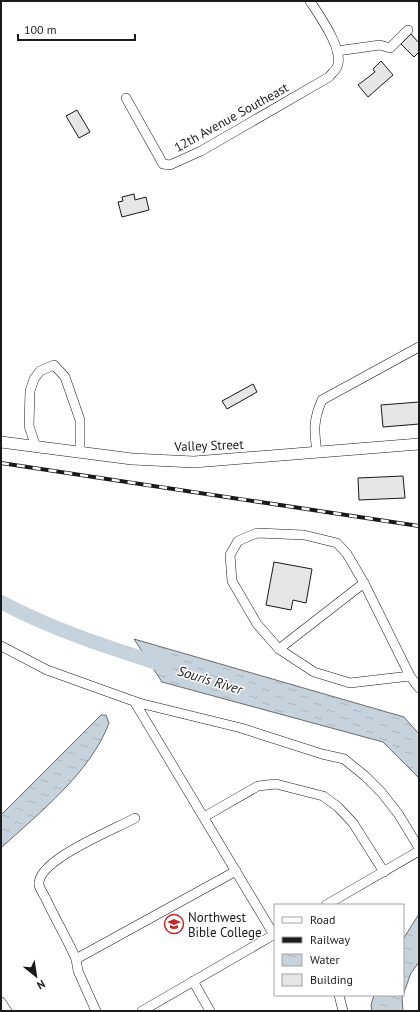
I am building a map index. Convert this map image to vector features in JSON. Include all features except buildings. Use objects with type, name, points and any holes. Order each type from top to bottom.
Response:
[{"type":"main road","name":"Valley Street","points":[[1,442],[132,459],[194,462],[419,444]]},
{"type":"street","points":[[310,1],[338,51],[380,45],[390,48],[408,30]]},
{"type":"street","name":"12th Avenue Southeast","points":[[126,98],[163,164],[170,165],[201,151],[329,77],[338,67],[338,51]]},
{"type":"street","points":[[317,452],[314,428],[316,413],[322,400],[419,347]]},
{"type":"street","points":[[36,446],[29,426],[30,391],[34,379],[40,371],[54,365],[65,377],[80,420],[80,452]]},
{"type":"street","points":[[410,676],[350,683],[314,672],[279,649],[257,624],[232,581],[230,555],[238,541],[257,533],[304,535],[337,543],[347,554],[364,583],[410,676],[419,688]]},
{"type":"street","points":[[279,649],[364,583]]},
{"type":"street","points":[[1,646],[48,670],[134,701],[241,728],[322,754],[344,759],[365,776],[382,793],[399,815],[419,848]]},
{"type":"street","points":[[134,701],[274,932]]},
{"type":"street","points":[[204,817],[258,786],[276,784],[322,796],[338,807],[353,823],[384,872]]},
{"type":"street","points":[[96,1011],[78,971],[76,959],[39,885],[40,879],[47,868],[58,859],[92,838],[115,830],[135,818]]},
{"type":"street","points":[[328,904],[419,851]]},
{"type":"street","points":[[76,959],[236,871]]},
{"type":"street","points":[[142,1011],[274,935]]},
{"type":"street","points":[[193,981],[210,1011]]},
{"type":"street","points":[[339,996],[343,1011]]},
{"type":"street","points":[[1,1002],[7,1011]]},
{"type":"water","points":[[134,639],[404,717],[419,734],[419,778],[383,742],[162,682]]},
{"type":"water","points":[[101,715],[106,715],[109,723],[101,741],[90,758],[62,791],[1,848],[1,815]]},
{"type":"water","points":[[419,914],[419,962],[411,973],[404,992],[404,937]]},
{"type":"water","points":[[374,996],[403,996],[403,1011],[372,1011],[371,1005]]},
{"type":"waterway","name":"Souris River","points":[[1,602],[61,630],[166,666]]},
{"type":"railway","points":[[1,463],[419,526]]},
{"type":"place","name":"Northwest Bible College","points":[[174,924]]}]
